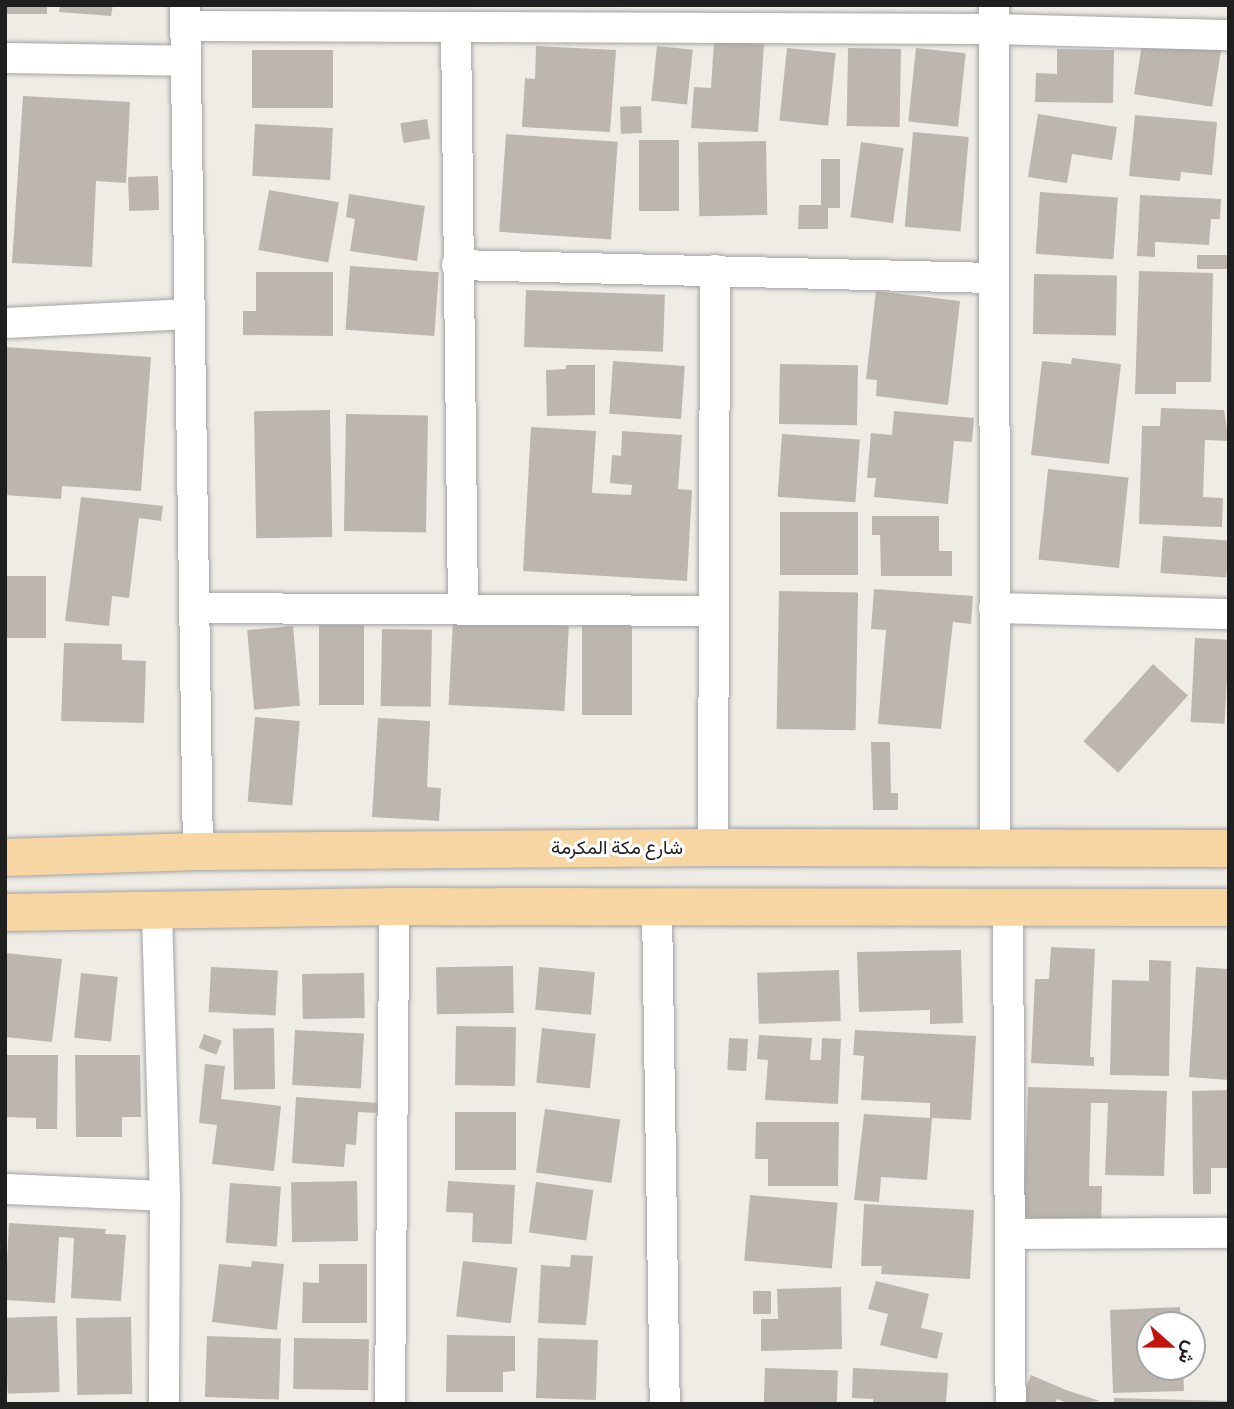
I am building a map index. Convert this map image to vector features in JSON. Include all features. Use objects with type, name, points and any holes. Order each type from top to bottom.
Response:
[{"type":"main road","name":"شارع مكة المكرمة","points":[[5,858],[198,851],[995,846],[1229,848]]},
{"type":"main road","points":[[5,912],[157,912],[394,906],[657,909],[1229,907]]},
{"type":"street","points":[[198,851],[185,16],[456,27],[994,17],[1229,35]]},
{"type":"street","points":[[994,17],[995,846]]},
{"type":"street","points":[[456,27],[463,610]]},
{"type":"street","points":[[5,58],[186,61]]},
{"type":"street","points":[[457,265],[994,278]]},
{"type":"street","points":[[713,847],[715,271]]},
{"type":"street","points":[[5,323],[190,314]]},
{"type":"street","points":[[195,608],[714,611]]},
{"type":"street","points":[[994,608],[1229,614]]},
{"type":"street","points":[[390,1404],[394,906]]},
{"type":"street","points":[[1008,906],[1011,1404]]},
{"type":"street","points":[[657,909],[665,1404]]},
{"type":"street","points":[[157,912],[165,1196],[164,1404]]},
{"type":"street","points":[[5,1189],[165,1196]]},
{"type":"street","points":[[1011,1234],[1229,1233]]},
{"type":"building","points":[[5,5],[47,5],[47,14],[5,14]]},
{"type":"building","points":[[60,5],[113,5],[111,16],[59,12]]},
{"type":"building","points":[[1143,38],[1221,50],[1212,107],[1134,94]]},
{"type":"building","points":[[714,41],[764,44],[758,132],[691,128],[694,87],[711,88]]},
{"type":"building","points":[[536,46],[616,50],[610,132],[522,127],[525,78],[535,79]]},
{"type":"building","points":[[657,46],[693,50],[687,104],[651,101]]},
{"type":"building","points":[[787,48],[836,53],[828,126],[779,121]]},
{"type":"building","points":[[848,48],[901,49],[900,127],[847,126]]},
{"type":"building","points":[[916,48],[966,53],[958,127],[908,122]]},
{"type":"building","points":[[1057,49],[1114,50],[1113,103],[1035,102],[1036,73],[1057,74]]},
{"type":"building","points":[[252,50],[333,50],[333,108],[252,108]]},
{"type":"building","points":[[23,96],[130,102],[126,183],[96,181],[92,267],[12,263]]},
{"type":"building","points":[[641,106],[642,133],[621,134],[620,107]]},
{"type":"building","points":[[1038,114],[1117,127],[1112,160],[1072,154],[1067,183],[1028,177]]},
{"type":"building","points":[[1135,115],[1217,122],[1212,175],[1181,172],[1180,181],[1129,176]]},
{"type":"building","points":[[427,119],[430,139],[403,143],[400,123]]},
{"type":"building","points":[[255,124],[333,128],[330,180],[252,176]]},
{"type":"building","points":[[913,132],[969,137],[961,232],[905,227]]},
{"type":"building","points":[[506,134],[618,142],[611,240],[499,232]]},
{"type":"building","points":[[639,140],[679,140],[679,211],[639,211]]},
{"type":"building","points":[[766,141],[767,215],[699,216],[698,142]]},
{"type":"building","points":[[861,142],[904,148],[893,223],[850,217]]},
{"type":"building","points":[[821,159],[840,159],[840,208],[828,208],[828,229],[798,229],[799,205],[821,205]]},
{"type":"building","points":[[158,176],[159,210],[129,211],[128,177]]},
{"type":"building","points":[[269,190],[339,202],[328,262],[258,250]]},
{"type":"building","points":[[1040,192],[1118,197],[1113,259],[1036,254]]},
{"type":"building","points":[[349,194],[425,206],[417,261],[350,251],[355,219],[346,217]]},
{"type":"building","points":[[1140,195],[1221,199],[1220,219],[1211,219],[1209,245],[1155,242],[1155,257],[1137,256]]},
{"type":"building","points":[[1197,255],[1229,255],[1229,269],[1197,269]]},
{"type":"building","points":[[350,266],[439,272],[434,336],[346,330]]},
{"type":"building","points":[[1139,271],[1213,273],[1211,382],[1176,382],[1176,394],[1135,394]]},
{"type":"building","points":[[256,272],[333,272],[333,336],[243,335],[243,311],[256,311]]},
{"type":"building","points":[[1034,274],[1117,275],[1116,335],[1033,334]]},
{"type":"building","points":[[526,290],[665,295],[663,352],[524,347]]},
{"type":"building","points":[[876,291],[960,301],[948,405],[876,396],[877,380],[866,379]]},
{"type":"building","points":[[5,347],[151,357],[141,491],[62,486],[61,499],[5,495]]},
{"type":"building","points":[[1072,358],[1121,364],[1109,464],[1031,455],[1042,361],[1071,364]]},
{"type":"building","points":[[613,361],[685,366],[681,419],[609,414]]},
{"type":"building","points":[[780,364],[858,365],[857,425],[779,424]]},
{"type":"building","points":[[566,365],[595,365],[595,415],[547,416],[546,370],[566,369]]},
{"type":"building","points":[[1161,408],[1224,410],[1229,441],[1205,440],[1203,497],[1223,498],[1222,527],[1139,524],[1142,426],[1160,426]]},
{"type":"building","points":[[330,410],[332,537],[256,538],[254,411]]},
{"type":"building","points":[[894,411],[974,418],[972,442],[954,441],[948,504],[874,497],[876,478],[867,478],[871,433],[892,435]]},
{"type":"building","points":[[346,414],[428,415],[426,532],[344,531]]},
{"type":"building","points":[[531,427],[596,431],[592,493],[631,495],[632,485],[610,483],[612,455],[621,456],[622,431],[682,435],[678,489],[692,490],[687,581],[523,571]]},
{"type":"building","points":[[782,434],[860,439],[855,502],[778,497]]},
{"type":"building","points":[[1048,469],[1129,477],[1119,568],[1038,560]]},
{"type":"building","points":[[81,497],[163,506],[161,521],[139,518],[129,598],[112,596],[109,626],[65,621]]},
{"type":"building","points":[[780,512],[858,512],[858,575],[780,575]]},
{"type":"building","points":[[872,516],[939,516],[939,551],[952,551],[952,576],[881,576],[880,535],[872,535]]},
{"type":"building","points":[[1163,536],[1229,541],[1226,578],[1160,573]]},
{"type":"building","points":[[5,576],[46,576],[46,638],[5,638]]},
{"type":"building","points":[[874,589],[973,596],[971,624],[953,622],[941,729],[878,724],[886,630],[871,629]]},
{"type":"building","points":[[779,591],[858,592],[856,730],[777,729]]},
{"type":"building","points":[[453,620],[569,626],[564,711],[449,705]]},
{"type":"building","points":[[582,624],[632,624],[632,715],[582,715]]},
{"type":"building","points":[[319,625],[364,625],[364,705],[319,705]]},
{"type":"building","points":[[293,626],[300,706],[254,710],[247,630]]},
{"type":"building","points":[[382,629],[432,630],[431,707],[381,706]]},
{"type":"building","points":[[1195,638],[1229,640],[1225,724],[1191,722]]},
{"type":"building","points":[[64,643],[122,644],[122,660],[146,661],[144,723],[61,721]]},
{"type":"building","points":[[1153,664],[1188,695],[1118,773],[1083,741]]},
{"type":"building","points":[[255,717],[300,721],[292,806],[248,802]]},
{"type":"building","points":[[378,718],[430,721],[427,787],[441,788],[439,821],[372,817]]},
{"type":"building","points":[[871,742],[890,742],[891,793],[898,793],[898,810],[873,810]]},
{"type":"building","points":[[1051,947],[1095,949],[1090,1057],[1094,1057],[1094,1066],[1031,1063],[1035,979],[1049,979]]},
{"type":"building","points":[[961,950],[963,1023],[930,1024],[930,1010],[859,1012],[857,952]]},
{"type":"building","points":[[5,953],[62,959],[52,1042],[5,1037]]},
{"type":"building","points":[[1149,960],[1171,961],[1169,1076],[1110,1075],[1112,980],[1149,981]]},
{"type":"building","points":[[513,966],[514,1013],[437,1014],[436,967]]},
{"type":"building","points":[[211,967],[278,971],[276,1015],[209,1012]]},
{"type":"building","points":[[539,967],[595,972],[591,1015],[535,1010]]},
{"type":"building","points":[[1196,967],[1229,969],[1229,1080],[1189,1077]]},
{"type":"building","points":[[839,970],[841,1021],[759,1024],[757,973]]},
{"type":"building","points":[[81,973],[118,977],[111,1042],[74,1038]]},
{"type":"building","points":[[364,973],[365,1018],[303,1019],[302,974]]},
{"type":"building","points":[[456,1026],[516,1027],[515,1086],[455,1085]]},
{"type":"building","points":[[274,1028],[275,1089],[234,1090],[233,1029]]},
{"type":"building","points":[[542,1028],[596,1034],[590,1088],[536,1083]]},
{"type":"building","points":[[295,1030],[364,1034],[361,1089],[292,1085]]},
{"type":"building","points":[[855,1030],[976,1036],[971,1120],[932,1118],[927,1180],[881,1177],[879,1202],[854,1200],[864,1114],[930,1118],[930,1103],[861,1100],[864,1056],[853,1055]]},
{"type":"building","points":[[204,1034],[222,1041],[216,1055],[199,1048]]},
{"type":"building","points":[[759,1035],[812,1038],[810,1060],[821,1060],[822,1038],[841,1039],[838,1104],[765,1100],[768,1060],[757,1059]]},
{"type":"building","points":[[729,1038],[748,1039],[746,1071],[727,1070]]},
{"type":"building","points":[[5,1055],[58,1055],[57,1129],[36,1129],[36,1118],[5,1117]]},
{"type":"building","points":[[75,1055],[140,1055],[141,1117],[122,1117],[122,1137],[76,1137]]},
{"type":"building","points":[[205,1064],[225,1066],[221,1099],[281,1106],[274,1171],[212,1164],[217,1125],[199,1123]]},
{"type":"building","points":[[1028,1087],[1167,1091],[1164,1176],[1105,1175],[1108,1103],[1091,1103],[1089,1186],[1102,1186],[1101,1227],[1023,1224]]},
{"type":"building","points":[[1229,1090],[1229,1168],[1211,1168],[1211,1194],[1193,1194],[1192,1091]]},
{"type":"building","points":[[296,1097],[378,1103],[377,1113],[358,1112],[356,1145],[346,1144],[344,1167],[292,1163]]},
{"type":"building","points":[[545,1109],[620,1120],[611,1183],[536,1172]]},
{"type":"building","points":[[455,1112],[516,1112],[516,1170],[455,1170]]},
{"type":"building","points":[[756,1122],[839,1122],[838,1186],[768,1186],[768,1159],[755,1159]]},
{"type":"building","points":[[357,1181],[358,1241],[292,1242],[291,1182]]},
{"type":"building","points":[[448,1181],[515,1185],[512,1244],[472,1242],[473,1213],[446,1212]]},
{"type":"building","points":[[536,1182],[593,1190],[586,1241],[529,1233]]},
{"type":"building","points":[[230,1183],[281,1187],[277,1246],[226,1243]]},
{"type":"building","points":[[750,1195],[838,1203],[832,1268],[744,1261]]},
{"type":"building","points":[[864,1204],[974,1210],[970,1279],[881,1274],[882,1266],[861,1266]]},
{"type":"building","points":[[9,1223],[106,1229],[105,1234],[126,1235],[121,1301],[71,1298],[74,1238],[59,1237],[55,1303],[5,1300]]},
{"type":"building","points":[[571,1255],[593,1256],[586,1325],[538,1323],[541,1265],[570,1267]]},
{"type":"building","points":[[252,1261],[284,1264],[277,1330],[212,1322],[219,1264],[251,1267]]},
{"type":"building","points":[[463,1261],[518,1268],[511,1323],[456,1317]]},
{"type":"building","points":[[319,1264],[367,1264],[367,1323],[302,1323],[303,1282],[319,1283]]},
{"type":"building","points":[[876,1281],[929,1294],[921,1328],[943,1333],[937,1359],[880,1345],[888,1314],[868,1309]]},
{"type":"building","points":[[841,1287],[842,1349],[761,1351],[761,1319],[778,1319],[777,1289]]},
{"type":"building","points":[[753,1291],[771,1291],[771,1314],[753,1314]]},
{"type":"building","points":[[1180,1307],[1180,1311],[1136,1311],[1136,1381],[1184,1381],[1184,1391],[1113,1393],[1110,1310]]},
{"type":"building","points":[[57,1316],[60,1392],[8,1394],[5,1318]]},
{"type":"building","points":[[131,1317],[132,1394],[77,1395],[76,1318]]},
{"type":"building","points":[[447,1335],[515,1336],[515,1371],[503,1372],[503,1392],[446,1392]]},
{"type":"building","points":[[207,1336],[281,1339],[279,1400],[205,1397]]},
{"type":"building","points":[[294,1338],[369,1339],[368,1390],[293,1389]]},
{"type":"building","points":[[538,1338],[598,1340],[596,1400],[536,1398]]},
{"type":"building","points":[[765,1368],[838,1371],[837,1404],[764,1404]]},
{"type":"building","points":[[853,1368],[948,1373],[946,1404],[873,1404],[873,1399],[852,1398]]},
{"type":"building","points":[[1031,1375],[1100,1401],[1069,1404],[1057,1399],[1055,1404],[1020,1402]]},
{"type":"building","points":[[1114,1398],[1229,1401],[1229,1404],[1114,1404]]}]
